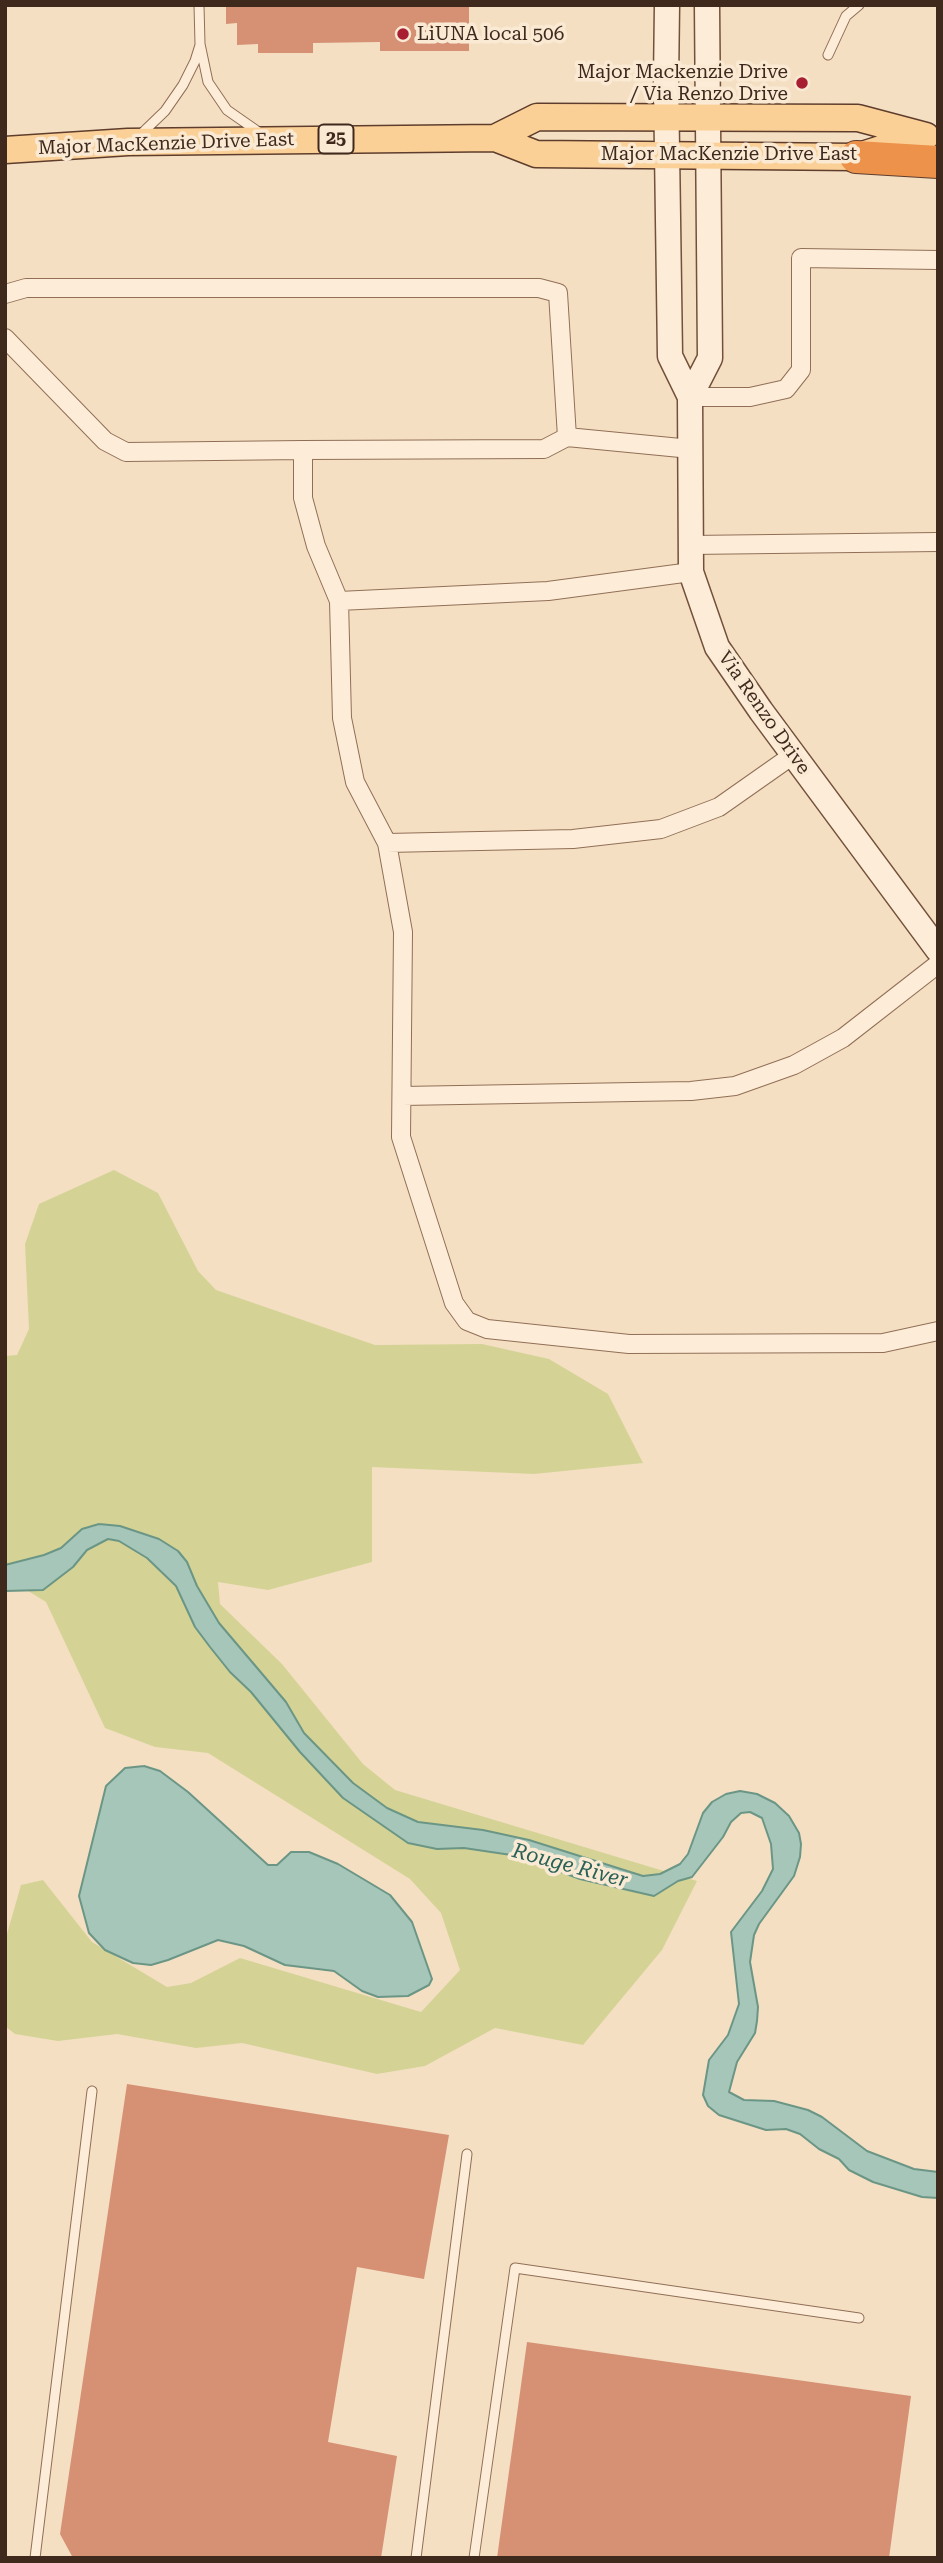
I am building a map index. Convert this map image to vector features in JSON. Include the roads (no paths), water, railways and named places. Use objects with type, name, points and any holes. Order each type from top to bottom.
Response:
[{"type":"highway","points":[[856,157],[933,145]]},
{"type":"main road","name":"Major MacKenzie Drive East","points":[[495,138],[537,117],[858,118],[933,145]]},
{"type":"main road","name":"Major MacKenzie Drive East","points":[[5,149],[132,142],[495,138],[536,154],[856,157]]},
{"type":"street","name":"Via Renzo Drive","points":[[667,5],[670,356],[690,397],[691,572],[717,647],[793,755],[938,950]]},
{"type":"street","name":"Via Renzo Drive","points":[[690,397],[710,358],[707,5]]},
{"type":"street","points":[[690,397],[750,397],[786,389],[801,370],[801,258],[938,260]]},
{"type":"street","points":[[5,294],[26,288],[539,288],[558,293],[567,437]]},
{"type":"street","points":[[5,338],[105,441],[126,452],[544,449],[567,437],[691,449]]},
{"type":"street","points":[[303,450],[303,498],[316,546],[339,600],[342,718],[355,782],[387,843],[404,932],[400,1047],[401,1137],[454,1303],[467,1321],[487,1329],[629,1344],[883,1343],[938,1331]]},
{"type":"street","points":[[690,545],[938,542]]},
{"type":"street","points":[[339,600],[548,591],[691,572]]},
{"type":"street","points":[[387,843],[573,839],[661,830],[719,807],[793,755]]},
{"type":"street","points":[[402,1096],[691,1091],[735,1086],[794,1065],[843,1038],[938,964]]},
{"type":"lane","points":[[199,5],[200,44],[208,82],[227,110],[270,140]]},
{"type":"lane","points":[[828,55],[846,16],[859,5]]},
{"type":"lane","points":[[132,142],[165,111],[183,85],[200,44]]},
{"type":"lane","points":[[35,2558],[92,2091]]},
{"type":"lane","points":[[416,2558],[467,2154]]},
{"type":"lane","points":[[474,2558],[515,2268],[859,2318]]},
{"type":"water","name":"Rouge River","points":[[99,1524],[120,1526],[159,1539],[178,1551],[187,1562],[197,1586],[219,1623],[286,1702],[304,1733],[353,1783],[387,1808],[418,1822],[483,1830],[529,1840],[643,1876],[660,1874],[680,1864],[688,1854],[703,1813],[712,1802],[726,1794],[740,1791],[757,1794],[775,1803],[789,1816],[799,1833],[800,1857],[794,1876],[754,1935],[750,1962],[758,2007],[757,2021],[755,2033],[737,2062],[729,2092],[744,2100],[774,2101],[808,2110],[822,2117],[867,2151],[914,2169],[938,2172],[938,2198],[922,2197],[873,2182],[849,2170],[839,2159],[819,2149],[800,2134],[786,2129],[766,2130],[719,2115],[708,2106],[703,2095],[709,2060],[728,2035],[739,2004],[731,1932],[762,1891],[773,1869],[771,1844],[762,1818],[750,1812],[741,1813],[731,1822],[723,1837],[692,1877],[678,1881],[654,1896],[580,1879],[518,1856],[464,1848],[437,1849],[408,1843],[343,1798],[300,1752],[210,1647],[195,1627],[176,1586],[147,1558],[119,1541],[108,1539],[87,1550],[73,1567],[43,1590],[5,1591],[5,1565],[61,1548],[82,1529]]},
{"type":"water","points":[[144,1766],[160,1771],[188,1792],[268,1865],[277,1865],[291,1852],[309,1852],[338,1864],[390,1895],[412,1922],[432,1979],[429,1985],[408,1996],[378,1997],[362,1991],[334,1971],[285,1965],[244,1946],[218,1940],[151,1965],[133,1963],[105,1950],[89,1933],[79,1896],[106,1786],[125,1768]]},
{"type":"place","name":"LiUNA local 506","points":[[403,34]]},
{"type":"place","name":"Major Mackenzie Drive / Via Renzo Drive","points":[[802,83]]}]
